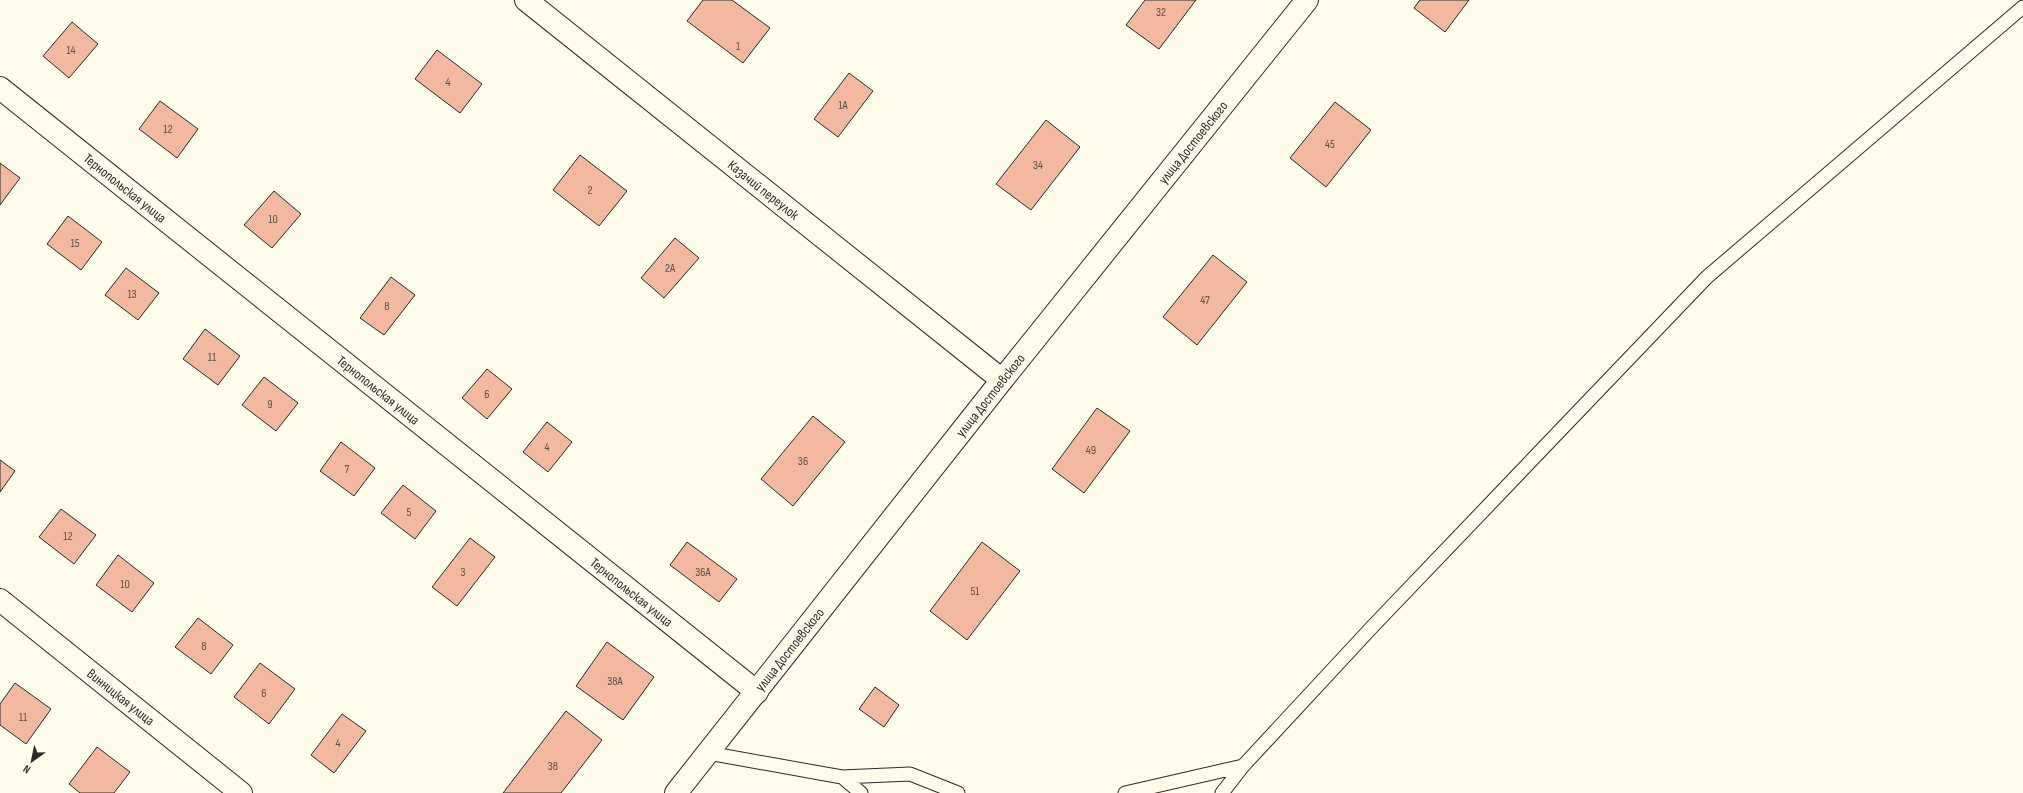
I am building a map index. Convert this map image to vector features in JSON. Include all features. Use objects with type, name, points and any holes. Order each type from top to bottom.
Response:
[{"type":"street","name":"Казачий переулок","points":[[526,0],[1002,380]]},
{"type":"street","name":"улица Достоевского","points":[[676,793],[1002,380],[1307,0]]},
{"type":"street","name":"Тернопольская улица","points":[[0,88],[757,692]]},
{"type":"street","name":"Винницкая улица","points":[[0,600],[241,793]]},
{"type":"lane","points":[[1222,793],[1243,766],[1372,626],[1707,277],[2023,7]]},
{"type":"lane","points":[[708,753],[842,777],[910,774],[958,793]]},
{"type":"lane","points":[[1125,793],[1243,766]]},
{"type":"lane","points":[[842,777],[861,793]]},
{"type":"building","points":[[703,0],[732,0],[770,28],[743,63],[687,21]]},
{"type":"building","points":[[1145,0],[1196,0],[1159,49],[1126,25]]},
{"type":"building","points":[[1420,0],[1469,0],[1445,32],[1414,8]]},
{"type":"building","points":[[72,22],[98,44],[69,78],[43,56]]},
{"type":"building","points":[[437,50],[482,84],[460,113],[415,79]]},
{"type":"building","points":[[849,73],[873,91],[838,137],[814,119]]},
{"type":"building","points":[[160,101],[198,129],[177,158],[139,129]]},
{"type":"building","points":[[1335,102],[1371,130],[1326,187],[1290,158]]},
{"type":"building","points":[[1046,120],[1080,147],[1031,210],[996,184]]},
{"type":"building","points":[[580,155],[627,191],[599,226],[553,190]]},
{"type":"building","points":[[0,163],[20,178],[0,205]]},
{"type":"building","points":[[274,191],[301,214],[272,248],[244,225]]},
{"type":"building","points":[[68,216],[102,242],[81,270],[47,244]]},
{"type":"building","points":[[675,238],[699,258],[664,298],[641,278]]},
{"type":"building","points":[[1213,255],[1247,282],[1197,345],[1163,317]]},
{"type":"building","points":[[126,268],[159,293],[138,320],[105,295]]},
{"type":"building","points":[[391,277],[415,295],[384,335],[360,318]]},
{"type":"building","points":[[205,329],[240,356],[218,385],[183,359]]},
{"type":"building","points":[[487,369],[512,389],[487,419],[462,398]]},
{"type":"building","points":[[264,377],[298,403],[276,431],[242,405]]},
{"type":"building","points":[[1097,408],[1130,431],[1084,493],[1052,469]]},
{"type":"building","points":[[813,416],[845,442],[793,506],[761,479]]},
{"type":"building","points":[[547,422],[572,442],[548,472],[523,452]]},
{"type":"building","points":[[341,442],[375,468],[354,496],[320,471]]},
{"type":"building","points":[[0,460],[15,471],[0,492]]},
{"type":"building","points":[[403,485],[436,511],[415,539],[381,513]]},
{"type":"building","points":[[61,509],[96,535],[74,564],[39,537]]},
{"type":"building","points":[[470,538],[495,557],[457,606],[432,587]]},
{"type":"building","points":[[687,542],[737,579],[719,602],[670,565]]},
{"type":"building","points":[[982,542],[1020,571],[967,640],[930,611]]},
{"type":"building","points":[[118,555],[154,583],[132,612],[96,585]]},
{"type":"building","points":[[198,618],[233,645],[211,674],[175,647]]},
{"type":"building","points":[[607,642],[654,677],[623,720],[576,686]]},
{"type":"building","points":[[260,663],[295,689],[269,724],[234,697]]},
{"type":"building","points":[[15,683],[51,709],[26,744],[0,725],[0,704]]},
{"type":"building","points":[[875,687],[899,705],[884,727],[859,709]]},
{"type":"building","points":[[566,711],[602,740],[561,793],[503,793]]},
{"type":"building","points":[[342,714],[366,731],[334,773],[311,755]]},
{"type":"building","points":[[97,747],[130,772],[114,793],[80,793],[69,784]]}]
